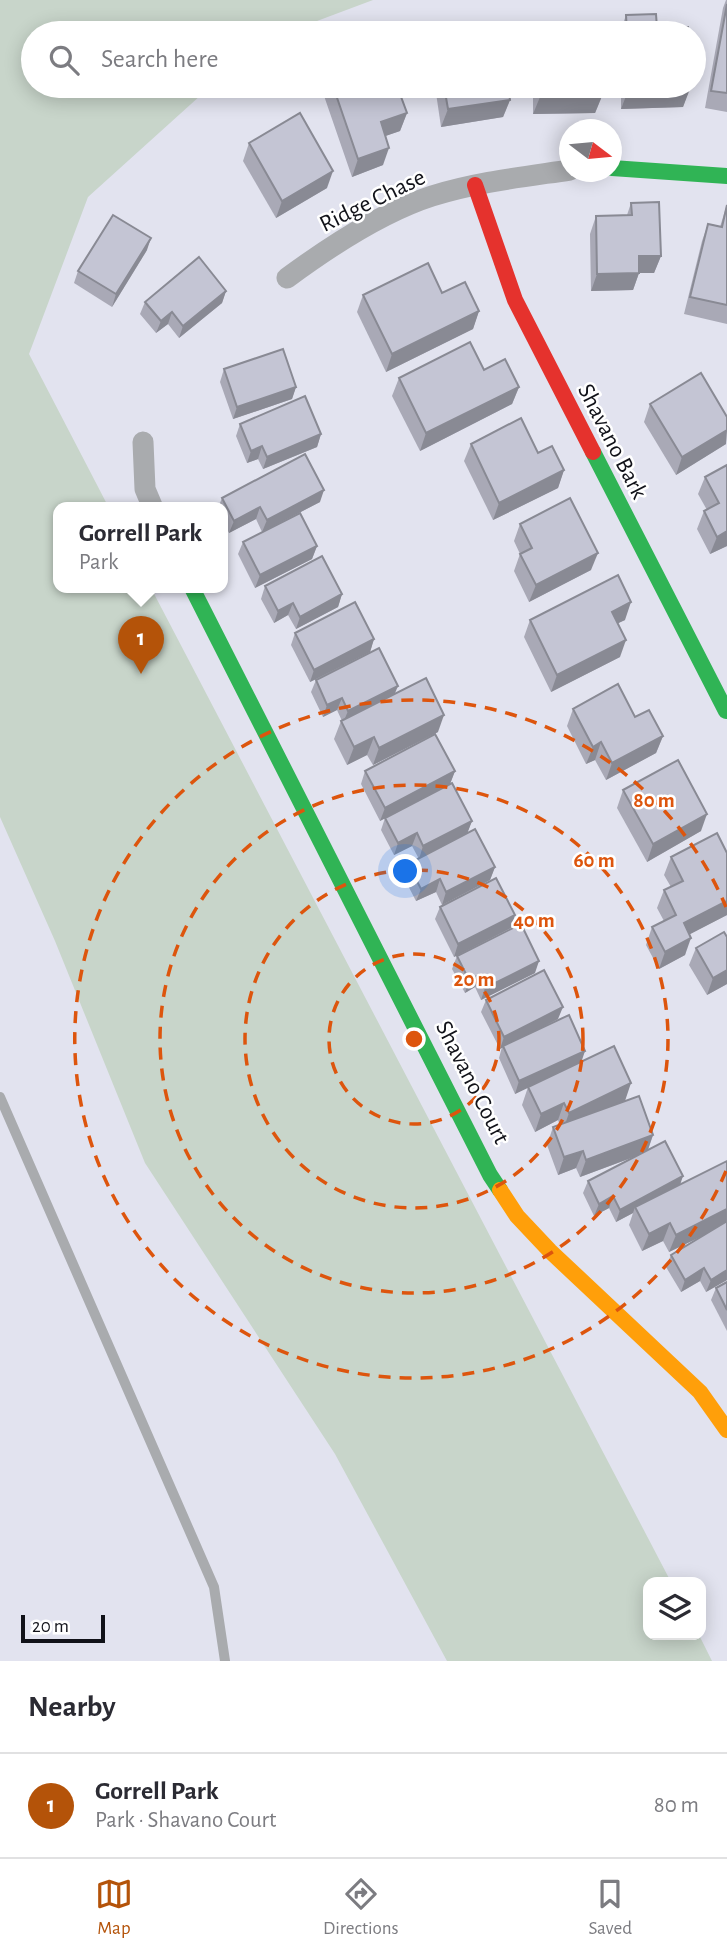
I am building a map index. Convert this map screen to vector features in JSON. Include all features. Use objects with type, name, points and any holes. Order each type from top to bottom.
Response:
[{"type":"street","points":[[622,168],[727,176]]},
{"type":"street","name":"Ridge Chase","points":[[287,278],[325,252],[399,210],[430,197],[475,185],[559,172]]},
{"type":"street","name":"Shavano Bark","points":[[475,185],[515,300],[726,712]]},
{"type":"street","points":[[143,442],[145,488],[151,502]]},
{"type":"street","name":"Shavano Court","points":[[195,593],[497,1185],[517,1216],[550,1251],[700,1392],[727,1430]]},
{"type":"lane","points":[[0,1097],[214,1587],[225,1661]]},
{"type":"shaded area","points":[[0,0],[373,0],[317,21],[21,21],[21,98],[198,98],[88,197],[29,354],[106,502],[53,502],[53,593],[154,593],[668,1577],[643,1577],[643,1640],[702,1640],[712,1661],[447,1661],[335,1454],[145,1163],[55,941],[0,817]]},
{"type":"building","points":[[727,4],[727,93],[711,91]]},
{"type":"building","points":[[656,14],[656,21],[626,21],[626,15]]},
{"type":"building","points":[[337,98],[401,98],[407,113],[381,122],[389,148],[358,159]]},
{"type":"building","points":[[446,98],[510,98],[510,100],[448,109]]},
{"type":"building","points":[[300,113],[333,171],[282,201],[249,143]]},
{"type":"building","points":[[659,202],[661,256],[639,256],[639,273],[597,274],[596,216],[632,215],[631,203]]},
{"type":"building","points":[[727,205],[727,305],[690,297],[708,224],[722,227]]},
{"type":"building","points":[[113,215],[151,238],[116,294],[78,271]]},
{"type":"building","points":[[199,257],[226,291],[183,326],[172,312],[161,321],[145,302]]},
{"type":"building","points":[[428,263],[442,293],[465,282],[479,311],[392,354],[363,295]]},
{"type":"building","points":[[470,342],[484,370],[505,359],[519,387],[426,433],[399,378]]},
{"type":"building","points":[[283,349],[296,387],[237,407],[224,369]]},
{"type":"building","points":[[701,373],[727,417],[727,430],[682,457],[650,404]]},
{"type":"building","points":[[305,396],[321,434],[267,457],[262,446],[251,451],[240,424]]},
{"type":"building","points":[[521,418],[538,453],[552,446],[564,470],[499,503],[471,444]]},
{"type":"building","points":[[305,454],[324,490],[267,520],[260,507],[234,521],[228,510],[228,502],[224,502],[222,498]]},
{"type":"building","points":[[727,465],[727,531],[717,537],[704,511],[719,503],[705,477]]},
{"type":"building","points":[[570,498],[598,553],[536,585],[520,554],[532,548],[520,524]]},
{"type":"building","points":[[300,513],[317,546],[260,575],[243,542]]},
{"type":"building","points":[[322,556],[342,594],[300,617],[293,603],[278,611],[265,586]]},
{"type":"building","points":[[618,575],[631,602],[612,612],[626,640],[557,675],[530,620]]},
{"type":"building","points":[[355,602],[374,639],[314,670],[295,633]]},
{"type":"building","points":[[379,648],[398,686],[348,711],[342,698],[327,705],[316,680]]},
{"type":"building","points":[[426,678],[444,715],[379,748],[374,737],[354,747],[341,721]]},
{"type":"building","points":[[618,684],[635,717],[649,710],[663,736],[612,763],[601,742],[593,747],[573,709]]},
{"type":"building","points":[[435,734],[455,771],[385,808],[365,771]]},
{"type":"building","points":[[678,760],[707,814],[653,844],[623,790]]},
{"type":"building","points":[[452,783],[472,821],[423,846],[417,833],[398,843],[385,818]]},
{"type":"building","points":[[475,829],[495,867],[446,892],[440,879],[421,889],[408,864]]},
{"type":"building","points":[[717,833],[727,853],[727,901],[684,923],[691,938],[665,952],[652,927],[676,915],[664,890],[683,881],[671,857]]},
{"type":"building","points":[[496,878],[515,915],[458,944],[440,907]]},
{"type":"building","points":[[521,924],[539,961],[485,988],[479,975],[469,980],[457,956]]},
{"type":"building","points":[[724,932],[727,937],[727,970],[713,978],[696,948]]},
{"type":"building","points":[[544,970],[563,1007],[504,1037],[486,1000]]},
{"type":"building","points":[[569,1015],[585,1051],[519,1081],[503,1046]]},
{"type":"building","points":[[614,1046],[631,1083],[569,1113],[564,1103],[541,1114],[528,1087]]},
{"type":"building","points":[[639,1096],[653,1135],[586,1160],[583,1151],[564,1157],[553,1127]]},
{"type":"building","points":[[665,1141],[683,1176],[620,1210],[613,1196],[599,1204],[588,1181]]},
{"type":"building","points":[[727,1161],[727,1209],[676,1235],[670,1223],[649,1234],[635,1207]]},
{"type":"building","points":[[727,1221],[727,1270],[711,1280],[704,1268],[685,1280],[671,1255]]},
{"type":"building","points":[[727,1282],[727,1310],[716,1288]]},
{"type":"traffic: fast","points":[[622,169],[727,176]]},
{"type":"traffic: fast","points":[[593,452],[726,711]]},
{"type":"traffic: fast","points":[[195,593],[500,1190]]},
{"type":"traffic: slow","points":[[500,1190],[517,1216],[550,1251],[700,1392],[727,1430]]},
{"type":"traffic: jam","points":[[475,185],[515,300],[593,452]]},
{"type":"place","name":"Gorrell Park","points":[[141,674]]}]
